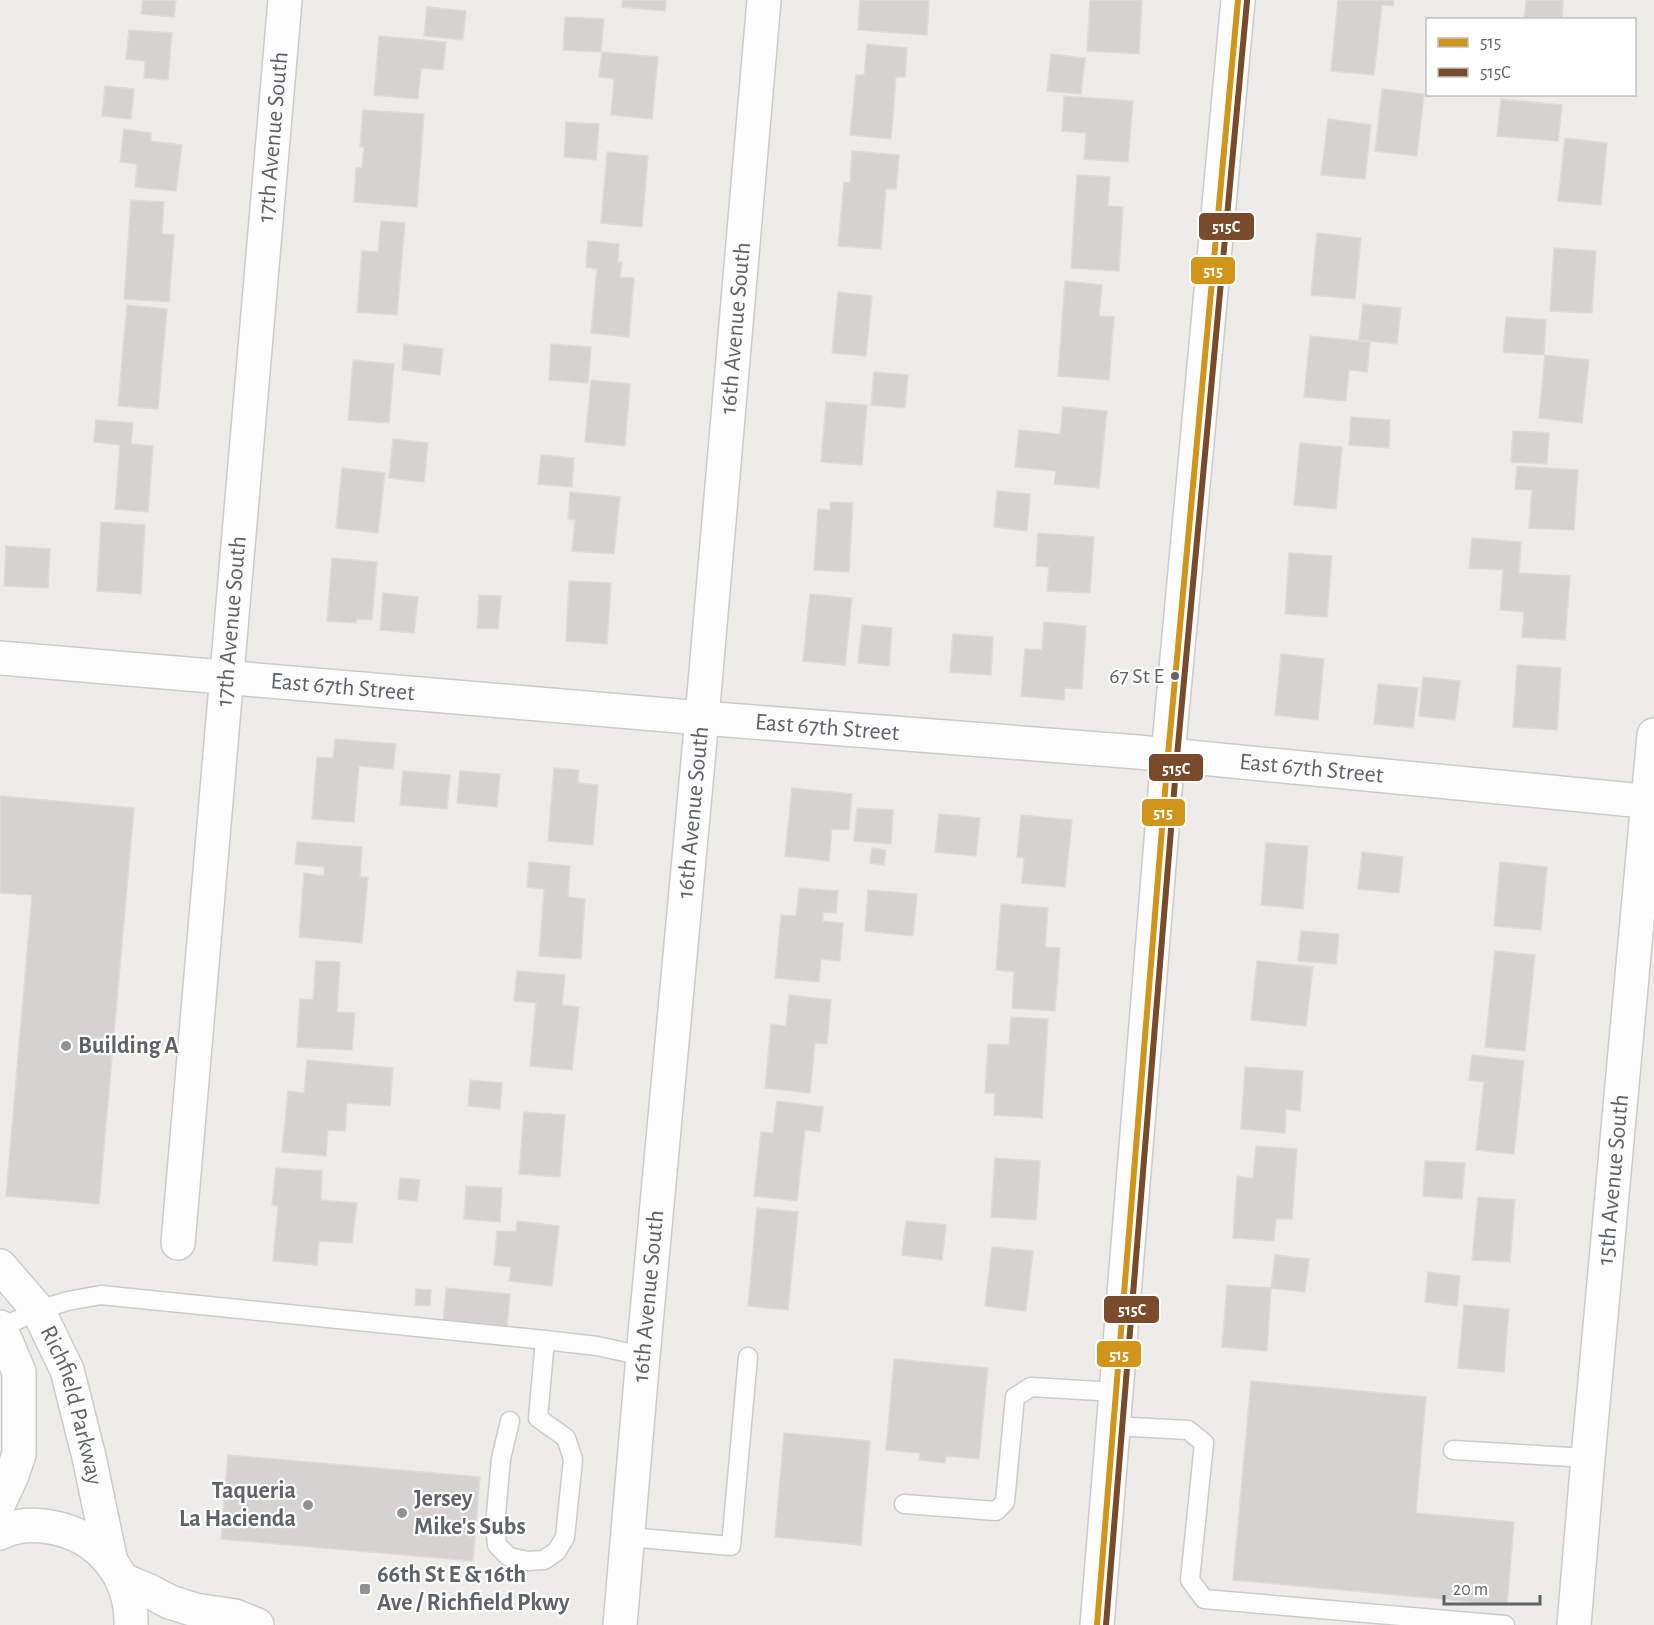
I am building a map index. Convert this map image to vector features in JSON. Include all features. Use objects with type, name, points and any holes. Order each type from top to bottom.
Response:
[{"type":"street","name":"17th Avenue South","points":[[178,1243],[285,0]]},
{"type":"street","name":"16th Avenue South","points":[[620,1625],[764,0]]},
{"type":"street","points":[[1097,1625],[1168,755],[1238,0]]},
{"type":"street","name":"East 67th Street","points":[[0,658],[1168,755],[1651,802]]},
{"type":"street","name":"15th Avenue South","points":[[1574,1625],[1651,802],[1654,735]]},
{"type":"street","name":"Richfield Parkway","points":[[0,1266],[38,1310],[67,1370],[117,1571],[131,1610],[130,1625]]},
{"type":"street","name":"Richfield Parkway","points":[[0,1327],[19,1372],[19,1454],[0,1501]]},
{"type":"street","points":[[0,1533],[8,1529],[36,1525],[65,1529],[90,1542],[117,1571],[170,1602],[195,1610],[235,1616],[257,1625]]},
{"type":"lane","points":[[0,1327],[38,1310],[68,1301],[101,1295],[545,1340],[597,1346],[643,1356]]},
{"type":"lane","points":[[510,1421],[501,1459],[495,1526],[497,1545],[509,1557],[528,1561],[544,1560],[557,1551],[565,1537],[573,1459],[566,1438],[538,1418],[545,1340]]},
{"type":"lane","points":[[628,1537],[731,1546],[748,1357]]},
{"type":"lane","points":[[904,1504],[996,1511],[1005,1502],[1015,1397],[1031,1387],[1116,1392]]},
{"type":"lane","points":[[1113,1426],[1188,1430],[1204,1443],[1190,1580],[1204,1599],[1505,1625]]},
{"type":"lane","points":[[1453,1450],[1588,1458]]},
{"type":"building","points":[[143,0],[176,0],[174,17],[141,14]]},
{"type":"building","points":[[623,0],[666,0],[665,11],[622,7]]},
{"type":"building","points":[[860,0],[929,1],[927,35],[858,30]]},
{"type":"building","points":[[1090,0],[1142,0],[1139,54],[1087,51]]},
{"type":"building","points":[[1338,0],[1394,0],[1393,6],[1382,5],[1374,75],[1331,71]]},
{"type":"building","points":[[1526,0],[1563,0],[1562,18],[1524,18]]},
{"type":"building","points":[[427,7],[466,11],[463,40],[424,36]]},
{"type":"building","points":[[565,17],[604,19],[601,52],[563,50]]},
{"type":"building","points":[[129,30],[172,33],[168,80],[144,78],[145,61],[126,59]]},
{"type":"building","points":[[379,36],[446,42],[443,70],[421,68],[418,99],[374,95]]},
{"type":"building","points":[[867,44],[907,48],[905,77],[896,77],[891,139],[850,135],[856,75],[864,75]]},
{"type":"building","points":[[602,52],[658,57],[652,119],[611,115],[614,79],[599,77]]},
{"type":"building","points":[[1051,54],[1085,58],[1081,94],[1047,91]]},
{"type":"building","points":[[105,86],[134,89],[131,119],[102,116]]},
{"type":"building","points":[[1382,89],[1424,94],[1417,156],[1375,151]]},
{"type":"building","points":[[1064,96],[1133,101],[1128,162],[1084,159],[1086,133],[1062,131]]},
{"type":"building","points":[[1501,99],[1562,105],[1558,141],[1497,136]]},
{"type":"building","points":[[363,110],[424,114],[417,207],[354,202],[356,168],[362,168],[364,147],[360,147]]},
{"type":"building","points":[[1328,119],[1371,125],[1365,179],[1321,175]]},
{"type":"building","points":[[566,122],[599,124],[596,160],[564,157]]},
{"type":"building","points":[[124,129],[151,133],[151,141],[182,145],[176,191],[135,187],[137,164],[120,162]]},
{"type":"building","points":[[1565,138],[1607,143],[1601,205],[1558,201]]},
{"type":"building","points":[[852,151],[899,155],[896,189],[886,189],[881,249],[838,246],[844,182],[850,183]]},
{"type":"building","points":[[607,152],[648,156],[642,227],[601,223]]},
{"type":"building","points":[[1077,175],[1110,177],[1108,206],[1123,207],[1119,271],[1071,268]]},
{"type":"building","points":[[131,200],[164,202],[162,234],[174,235],[169,302],[124,299]]},
{"type":"building","points":[[381,221],[405,223],[397,315],[357,312],[362,251],[378,252]]},
{"type":"building","points":[[1317,233],[1361,238],[1355,299],[1311,295]]},
{"type":"building","points":[[588,241],[619,244],[618,262],[622,262],[620,277],[634,278],[629,337],[591,333],[597,269],[586,267]]},
{"type":"building","points":[[1554,248],[1596,251],[1592,313],[1550,311]]},
{"type":"building","points":[[1065,281],[1102,285],[1099,316],[1114,317],[1109,380],[1058,376]]},
{"type":"building","points":[[838,292],[872,296],[866,356],[832,353]]},
{"type":"building","points":[[1363,304],[1401,308],[1397,344],[1359,340]]},
{"type":"building","points":[[127,305],[167,309],[158,409],[118,406]]},
{"type":"building","points":[[1506,317],[1546,320],[1544,355],[1503,352]]},
{"type":"building","points":[[1310,336],[1370,342],[1367,372],[1349,370],[1346,401],[1304,397]]},
{"type":"building","points":[[404,344],[443,349],[440,375],[402,370]]},
{"type":"building","points":[[551,344],[591,347],[588,383],[549,380]]},
{"type":"building","points":[[1545,355],[1589,360],[1582,423],[1539,418]]},
{"type":"building","points":[[353,360],[394,364],[389,423],[348,420]]},
{"type":"building","points":[[874,372],[908,375],[905,408],[871,405]]},
{"type":"building","points":[[591,380],[630,384],[625,446],[585,442]]},
{"type":"building","points":[[826,402],[867,405],[862,465],[821,462]]},
{"type":"building","points":[[1063,407],[1107,411],[1099,488],[1054,484],[1056,471],[1015,467],[1019,430],[1060,434]]},
{"type":"building","points":[[1351,417],[1390,420],[1389,448],[1349,445]]},
{"type":"building","points":[[96,420],[133,423],[131,444],[153,446],[148,512],[115,509],[120,445],[94,442]]},
{"type":"building","points":[[1513,431],[1549,433],[1547,464],[1511,462]]},
{"type":"building","points":[[393,439],[428,443],[424,482],[389,478]]},
{"type":"building","points":[[1300,443],[1342,447],[1336,509],[1294,505]]},
{"type":"building","points":[[541,455],[574,458],[572,487],[538,484]]},
{"type":"building","points":[[1517,466],[1578,470],[1574,530],[1529,528],[1532,490],[1515,489]]},
{"type":"building","points":[[342,468],[385,473],[378,533],[336,528]]},
{"type":"building","points":[[997,491],[1030,494],[1027,531],[994,527]]},
{"type":"building","points":[[570,492],[620,497],[614,554],[572,551],[575,520],[568,519]]},
{"type":"building","points":[[830,502],[853,503],[849,572],[814,570],[818,509],[830,510]]},
{"type":"building","points":[[101,522],[145,525],[141,594],[97,591]]},
{"type":"building","points":[[1038,533],[1094,537],[1090,593],[1047,591],[1049,567],[1036,566]]},
{"type":"building","points":[[1472,538],[1521,542],[1519,573],[1570,576],[1565,640],[1522,637],[1524,612],[1500,610],[1503,570],[1469,568]]},
{"type":"building","points":[[6,546],[50,549],[48,588],[4,586]]},
{"type":"building","points":[[1289,553],[1332,556],[1327,617],[1285,614]]},
{"type":"building","points":[[332,558],[377,562],[372,620],[357,619],[356,623],[327,621]]},
{"type":"building","points":[[569,581],[611,583],[607,644],[566,641]]},
{"type":"building","points":[[383,593],[418,597],[414,633],[380,630]]},
{"type":"building","points":[[810,594],[852,598],[845,665],[803,661]]},
{"type":"building","points":[[479,595],[501,596],[498,629],[477,628]]},
{"type":"building","points":[[1044,622],[1086,626],[1082,689],[1065,688],[1064,700],[1021,696],[1025,649],[1042,650]]},
{"type":"building","points":[[862,625],[892,628],[889,666],[858,663]]},
{"type":"building","points":[[953,634],[993,637],[991,675],[950,672]]},
{"type":"building","points":[[1281,654],[1324,659],[1318,720],[1275,715]]},
{"type":"building","points":[[1517,665],[1561,668],[1557,730],[1513,727]]},
{"type":"building","points":[[1423,677],[1460,681],[1455,720],[1419,716]]},
{"type":"building","points":[[1378,684],[1418,688],[1413,728],[1374,724]]},
{"type":"building","points":[[335,739],[396,744],[393,769],[359,766],[354,822],[312,819],[317,757],[333,758]]},
{"type":"building","points":[[554,768],[579,770],[578,783],[598,785],[593,845],[548,841]]},
{"type":"building","points":[[403,771],[450,775],[447,809],[400,805]]},
{"type":"building","points":[[460,771],[500,774],[497,807],[457,803]]},
{"type":"building","points":[[792,788],[852,794],[849,830],[832,829],[829,861],[785,856]]},
{"type":"building","name":"Building A","points":[[0,796],[134,808],[99,1204],[6,1196],[32,895],[0,893]]},
{"type":"building","points":[[857,808],[893,810],[891,844],[854,841]]},
{"type":"building","points":[[939,814],[980,818],[976,856],[935,852]]},
{"type":"building","points":[[1021,815],[1072,820],[1065,887],[1022,883],[1024,858],[1017,857]]},
{"type":"building","points":[[297,842],[362,847],[360,877],[368,877],[362,943],[299,937],[304,873],[324,876],[324,867],[295,864]]},
{"type":"building","points":[[1266,843],[1308,846],[1303,909],[1261,905]]},
{"type":"building","points":[[872,848],[886,850],[884,865],[870,863]]},
{"type":"building","points":[[1362,852],[1403,857],[1399,893],[1358,889]]},
{"type":"building","points":[[529,862],[570,866],[568,897],[585,899],[581,959],[539,956],[544,889],[527,887]]},
{"type":"building","points":[[1500,862],[1547,867],[1541,930],[1494,926]]},
{"type":"building","points":[[799,888],[838,891],[836,913],[823,912],[823,921],[843,923],[840,961],[821,959],[819,982],[775,978],[781,915],[796,916]]},
{"type":"building","points":[[868,890],[917,894],[913,936],[865,931]]},
{"type":"building","points":[[1001,904],[1048,908],[1045,947],[1060,948],[1055,1011],[1012,1008],[1014,972],[996,970]]},
{"type":"building","points":[[1301,931],[1339,934],[1336,964],[1298,961]]},
{"type":"building","points":[[1495,951],[1535,955],[1525,1051],[1485,1047]]},
{"type":"building","points":[[316,961],[340,962],[337,1012],[355,1013],[352,1050],[297,1047],[300,999],[313,1000]]},
{"type":"building","points":[[1257,961],[1313,967],[1306,1026],[1251,1020]]},
{"type":"building","points":[[517,971],[565,975],[562,1005],[579,1007],[572,1070],[530,1066],[536,1003],[514,1001]]},
{"type":"building","points":[[789,995],[831,1000],[827,1044],[815,1043],[810,1093],[765,1088],[771,1024],[786,1026]]},
{"type":"building","points":[[1011,1017],[1048,1019],[1042,1118],[994,1115],[995,1093],[985,1093],[988,1044],[1009,1045]]},
{"type":"building","points":[[1472,1055],[1524,1061],[1514,1154],[1476,1150],[1484,1082],[1469,1080]]},
{"type":"building","points":[[307,1060],[393,1068],[390,1106],[347,1103],[345,1131],[328,1130],[326,1156],[282,1152],[288,1091],[304,1093]]},
{"type":"building","points":[[1245,1067],[1303,1071],[1300,1111],[1286,1109],[1285,1133],[1241,1129]]},
{"type":"building","points":[[470,1080],[502,1083],[500,1109],[468,1106]]},
{"type":"building","points":[[777,1101],[823,1107],[820,1132],[805,1130],[797,1201],[754,1196],[761,1132],[773,1133]]},
{"type":"building","points":[[524,1112],[565,1115],[560,1177],[519,1174]]},
{"type":"building","points":[[1256,1146],[1297,1149],[1292,1219],[1276,1219],[1274,1241],[1233,1238],[1237,1176],[1253,1178]]},
{"type":"building","points":[[995,1158],[1040,1161],[1036,1220],[991,1217]]},
{"type":"building","points":[[1425,1161],[1465,1163],[1462,1199],[1423,1196]]},
{"type":"building","points":[[276,1168],[322,1171],[321,1200],[357,1203],[352,1243],[319,1241],[317,1265],[273,1261],[278,1206],[272,1205]]},
{"type":"building","points":[[400,1178],[420,1180],[417,1201],[398,1199]]},
{"type":"building","points":[[466,1186],[502,1188],[500,1222],[464,1219]]},
{"type":"building","points":[[1478,1197],[1515,1200],[1510,1262],[1472,1260]]},
{"type":"building","points":[[757,1208],[798,1212],[788,1310],[748,1306]]},
{"type":"building","points":[[517,1221],[559,1226],[552,1286],[509,1281],[511,1267],[494,1265],[497,1231],[516,1232]]},
{"type":"building","points":[[906,1221],[946,1225],[942,1260],[902,1255]]},
{"type":"building","points":[[992,1247],[1033,1251],[1026,1311],[985,1306]]},
{"type":"building","points":[[1275,1255],[1309,1259],[1305,1292],[1271,1288]]},
{"type":"building","points":[[1428,1272],[1460,1276],[1457,1306],[1425,1302]]},
{"type":"building","points":[[1227,1285],[1271,1288],[1267,1351],[1222,1347]]},
{"type":"building","points":[[446,1288],[510,1294],[507,1327],[443,1322]]},
{"type":"building","points":[[416,1289],[431,1290],[430,1306],[415,1305]]},
{"type":"building","points":[[1464,1305],[1509,1309],[1504,1372],[1458,1368]]},
{"type":"building","points":[[894,1359],[988,1368],[979,1459],[946,1456],[945,1463],[919,1460],[920,1453],[886,1450]]},
{"type":"building","points":[[1251,1381],[1426,1397],[1416,1513],[1514,1522],[1507,1605],[1233,1580]]},
{"type":"building","points":[[784,1433],[870,1441],[861,1545],[775,1537]]},
{"type":"building","points":[[228,1455],[480,1477],[473,1561],[221,1539]]},
{"type":"transit line","name":"515","points":[[1097,1625],[1168,755],[1238,0]]},
{"type":"transit line","name":"515C","points":[[1106,1625],[1177,756],[1247,1]]},
{"type":"place","name":"67 St E","points":[[1175,676]]},
{"type":"place","name":"Building A","points":[[66,1046]]},
{"type":"place","name":"Taqueria La Hacienda","points":[[308,1505]]},
{"type":"place","name":"Jersey Mike's Subs","points":[[402,1513]]},
{"type":"place","name":"66th St E & 16th Ave / Richfield Pkwy","points":[[365,1589]]}]
